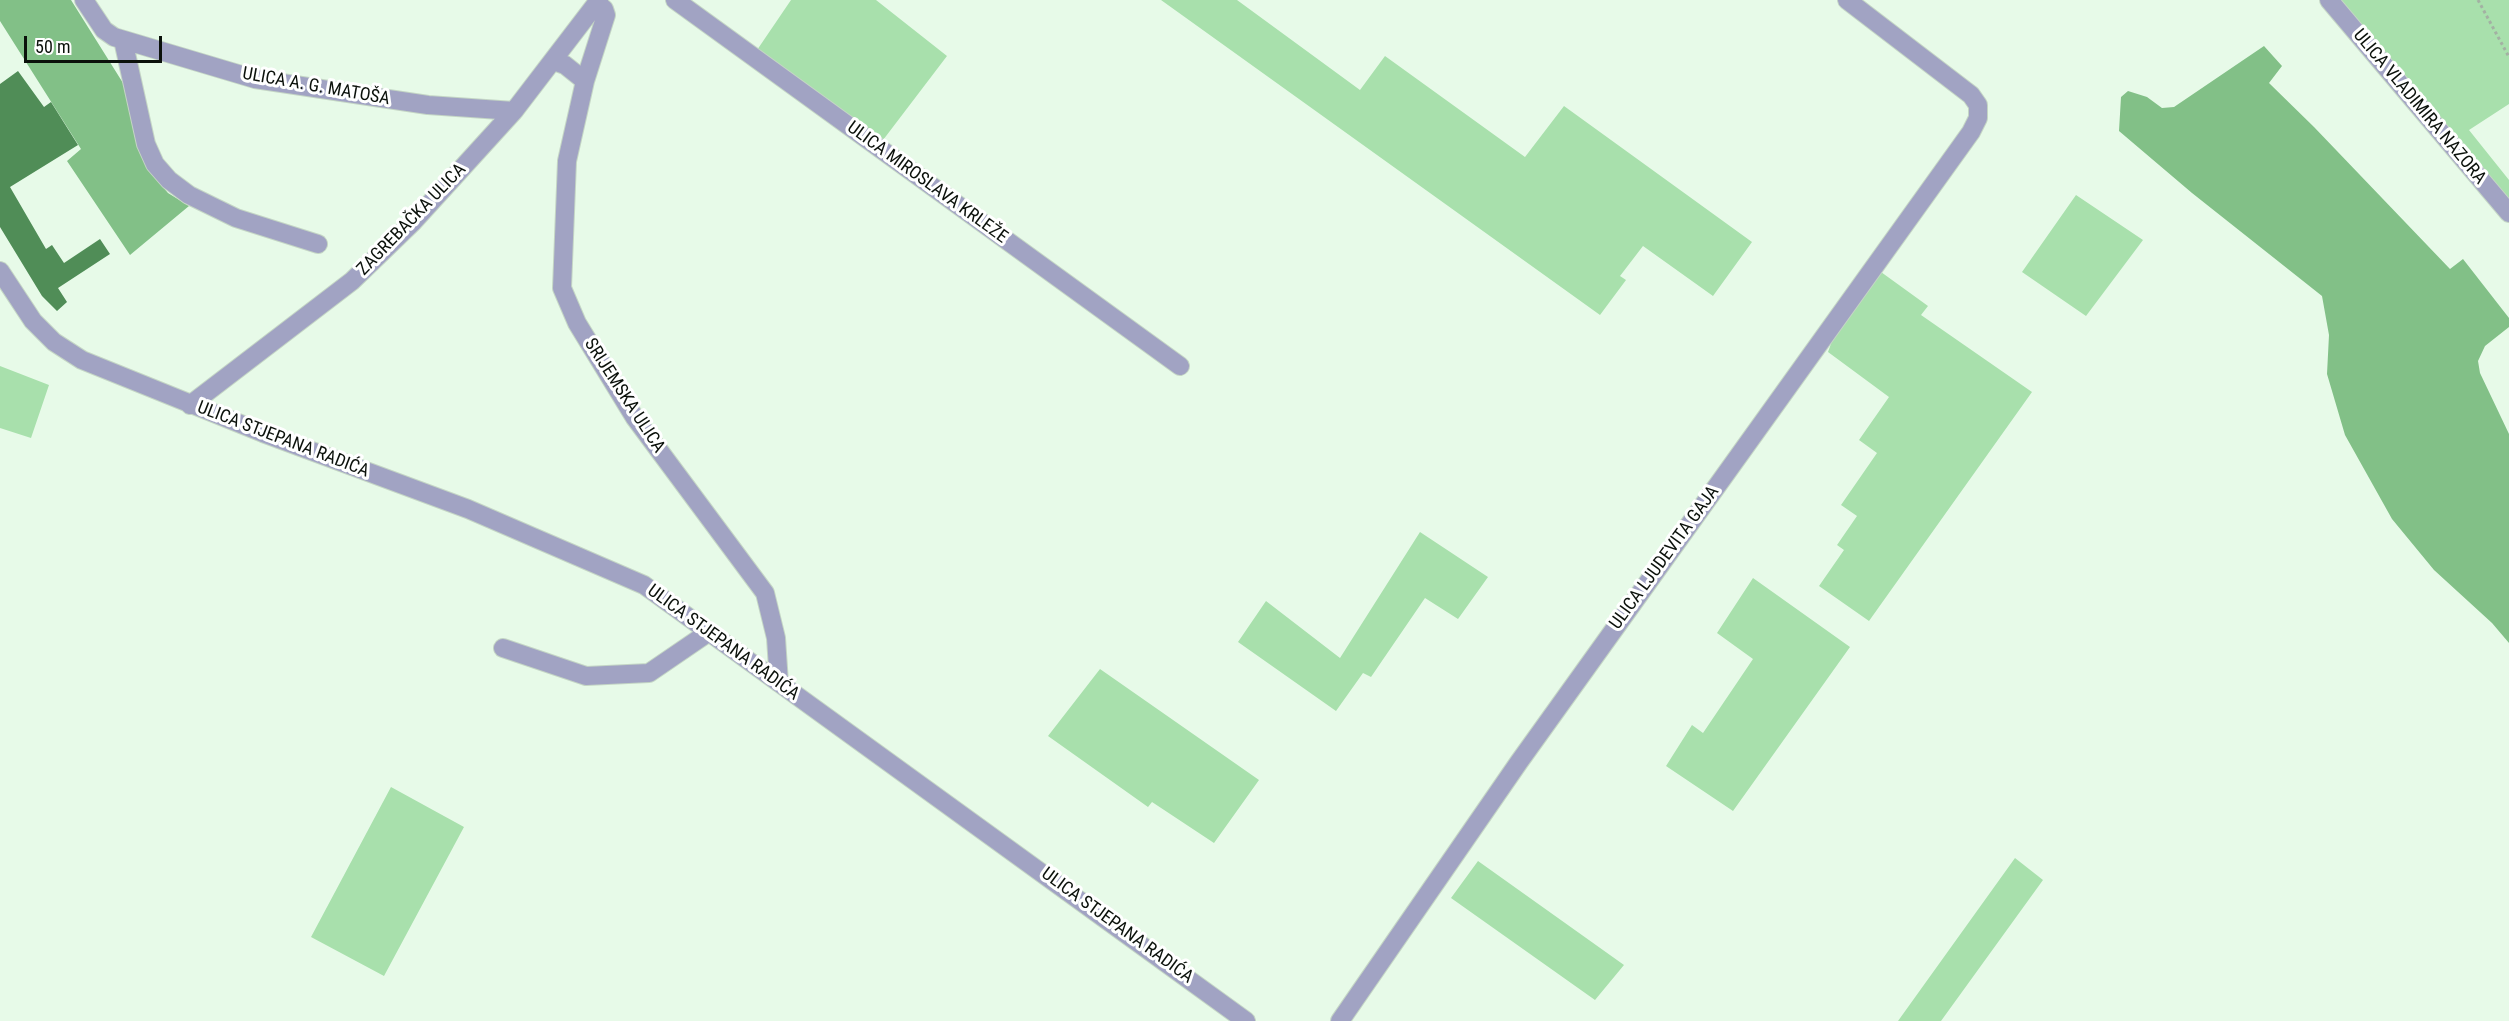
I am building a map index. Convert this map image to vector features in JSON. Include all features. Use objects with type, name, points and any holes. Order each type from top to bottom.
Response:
[{"type":"street","name":"ULICA A. G. MATOŠA","points":[[84,0],[104,30],[123,40],[255,79],[383,99],[513,111]]},
{"type":"street","name":"ULICA MIROSLAVA KRLEŽE","points":[[675,0],[1179,366]]},
{"type":"street","name":"ULICA LJUDEVITA GAJA","points":[[1340,1021],[1519,762],[1971,132],[1978,117],[1978,105],[1971,94],[1847,0]]},
{"type":"street","name":"ULICA VLADIMIRA NAZORA","points":[[2329,0],[2509,213]]},
{"type":"street","name":"ZAGREBAČKA ULICA","points":[[190,405],[352,281],[413,222],[513,111],[554,61],[598,1]]},
{"type":"street","name":"SRIJEMSKA ULICA","points":[[598,1],[606,15],[585,81],[567,161],[560,272],[565,298],[577,323],[635,418],[765,594],[776,638],[779,683]]},
{"type":"street","points":[[123,40],[146,144],[156,164],[169,180],[189,195],[236,218],[318,244]]},
{"type":"street","points":[[554,61],[570,69],[585,81]]},
{"type":"street","name":"ULICA STJEPANA RADIĆA","points":[[0,271],[33,321],[54,342],[101,369],[190,405],[468,509],[644,585],[1015,851],[1246,1021]]},
{"type":"street","points":[[503,648],[586,676],[649,673],[709,632]]},
{"type":"path","points":[[2478,0],[2509,57]]},
{"type":"green space","points":[[0,0],[71,0],[123,83],[155,178],[168,193],[189,206],[130,255],[67,161],[81,149],[0,21]]},
{"type":"green space","points":[[791,0],[876,0],[947,56],[880,144],[755,53]]},
{"type":"green space","points":[[1161,0],[1237,0],[1360,90],[1385,56],[1525,157],[1564,106],[1752,242],[1713,296],[1643,246],[1620,276],[1626,280],[1600,315]]},
{"type":"green space","points":[[2339,0],[2509,0],[2509,104],[2469,130],[2509,180],[2509,202]]},
{"type":"green space","points":[[2264,46],[2282,66],[2269,83],[2450,269],[2463,259],[2509,318],[2509,327],[2485,346],[2478,361],[2480,373],[2509,434],[2509,643],[2492,623],[2434,570],[2392,519],[2345,435],[2327,374],[2329,335],[2322,296],[2192,193],[2119,131],[2121,97],[2128,91],[2147,97],[2162,108],[2174,107]]},
{"type":"green space","points":[[2076,195],[2143,240],[2086,316],[2022,272]]},
{"type":"green space","points":[[1881,272],[1928,306],[1921,315],[2032,392],[1869,621],[1819,586],[1844,550],[1837,545],[1857,516],[1841,505],[1877,453],[1859,440],[1889,397],[1828,352],[1832,341]]},
{"type":"green space","points":[[0,366],[49,385],[31,438],[0,428]]},
{"type":"green space","points":[[1420,532],[1488,577],[1458,619],[1425,598],[1371,677],[1363,673],[1336,711],[1238,642],[1266,601],[1340,658]]},
{"type":"green space","points":[[1753,578],[1850,647],[1733,811],[1666,766],[1692,725],[1703,733],[1753,659],[1717,633]]},
{"type":"green space","points":[[1100,669],[1259,780],[1214,843],[1152,802],[1148,807],[1048,736]]},
{"type":"green space","points":[[391,787],[464,827],[384,976],[311,937]]},
{"type":"green space","points":[[2015,858],[2043,880],[1941,1021],[1898,1021]]},
{"type":"green space","points":[[1478,861],[1624,965],[1595,1000],[1451,898]]},
{"type":"building","points":[[18,71],[44,107],[51,102],[78,145],[10,187],[46,249],[52,245],[64,263],[100,239],[110,254],[58,288],[67,302],[57,311],[42,296],[0,227],[0,84]]}]
